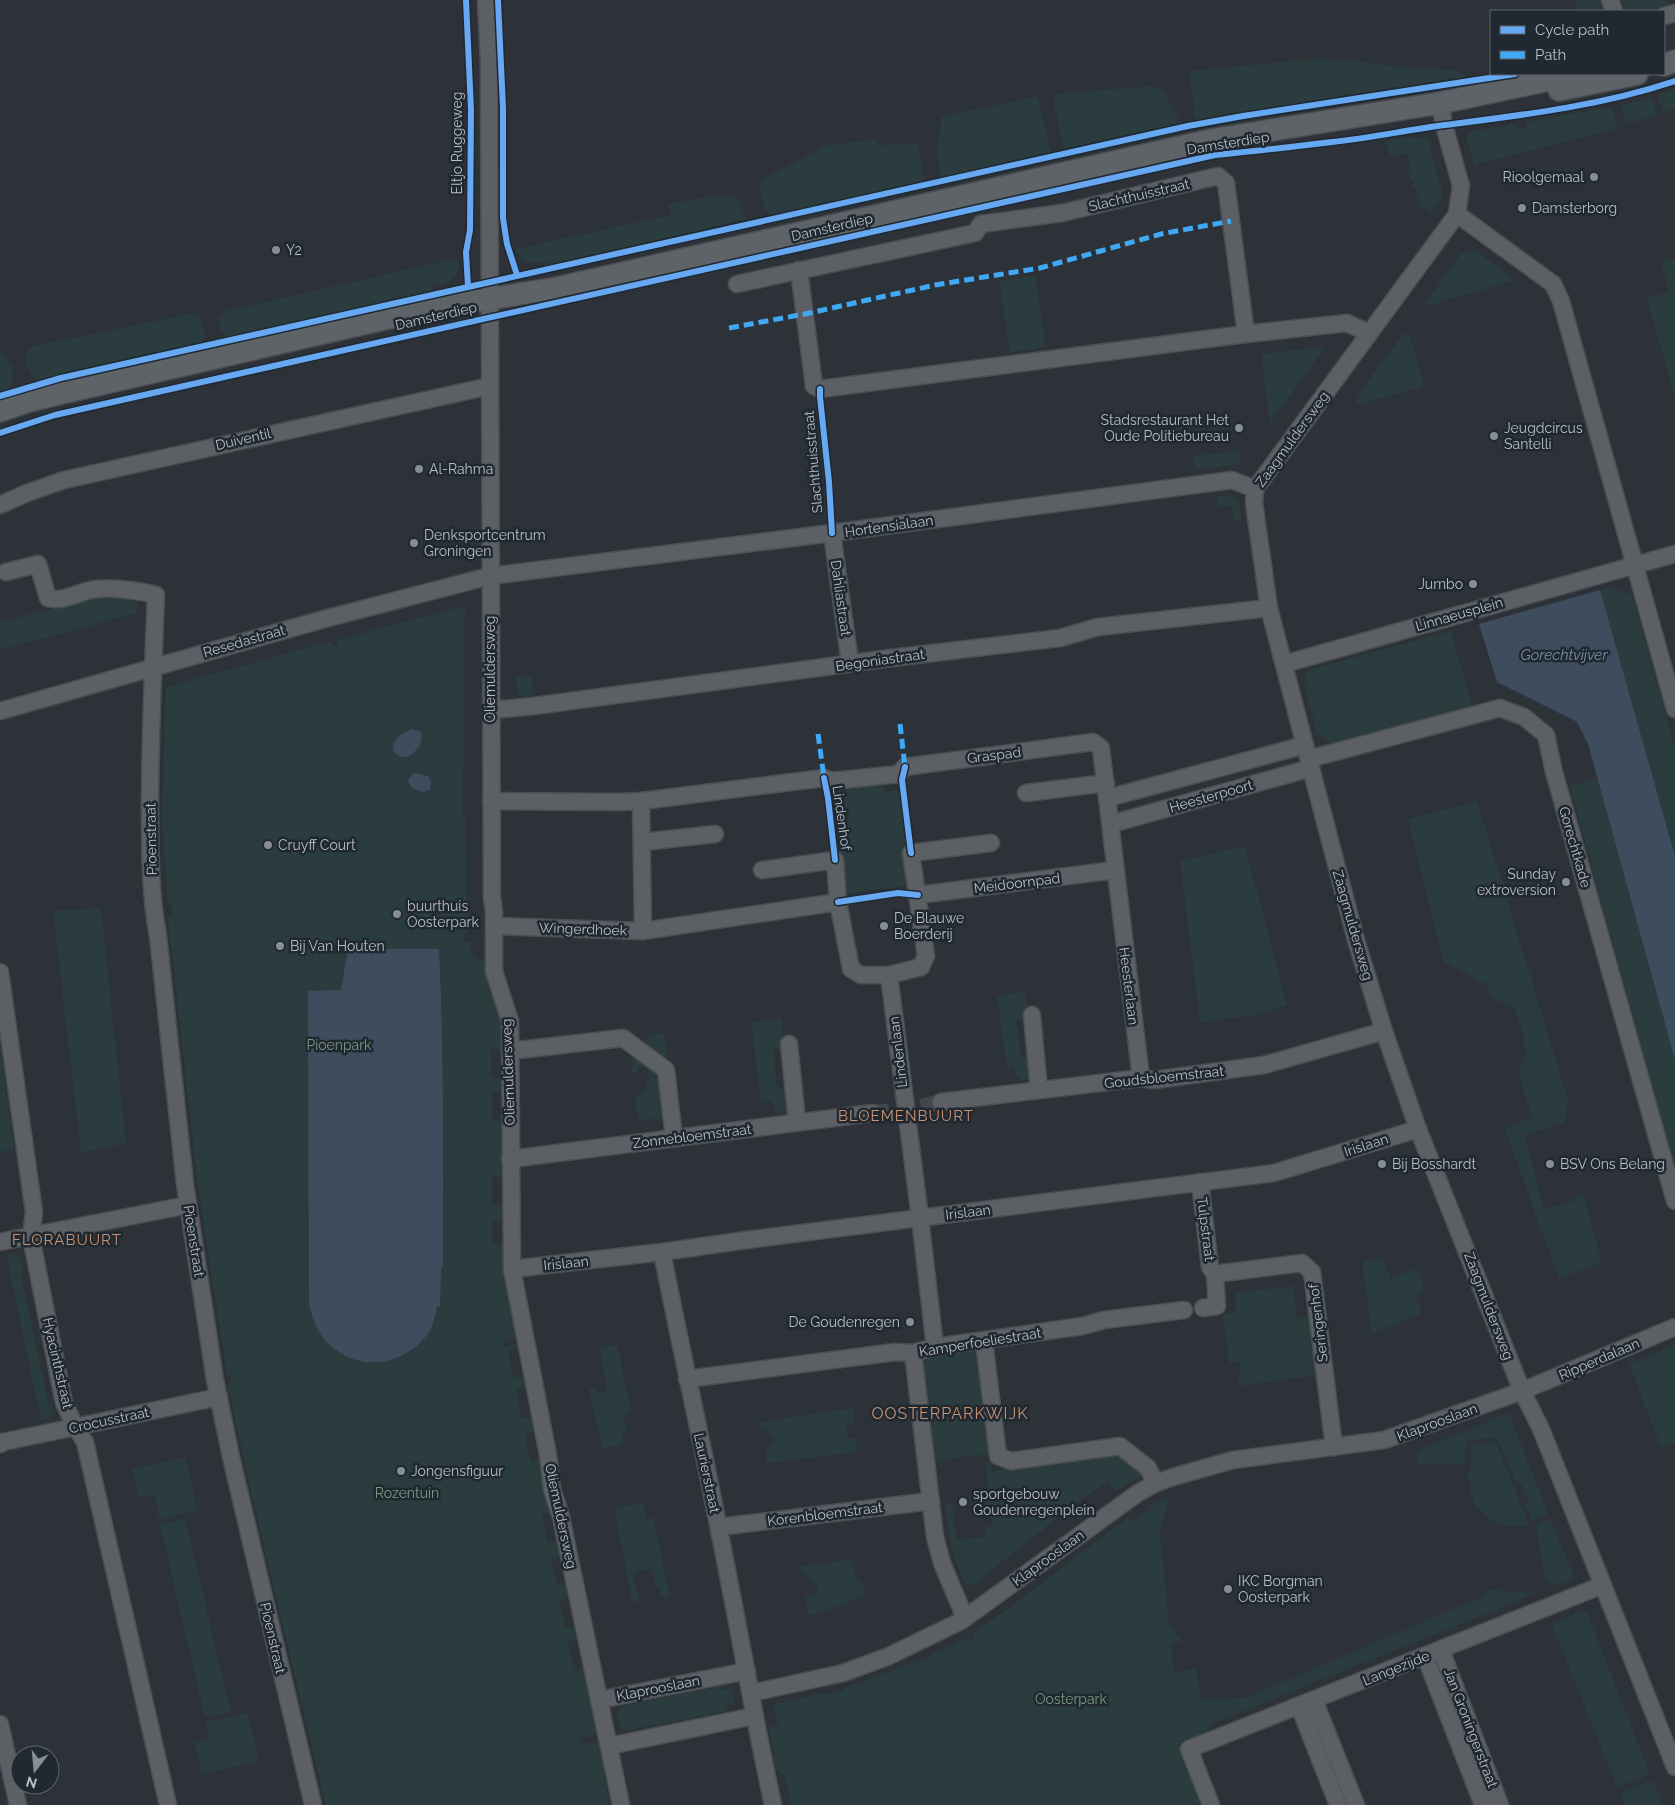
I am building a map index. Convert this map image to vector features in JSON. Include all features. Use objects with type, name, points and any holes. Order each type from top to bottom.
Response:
[{"type":"main road","name":"Damsterdiep","points":[[0,411],[29,401],[432,308],[566,286],[1211,140],[1440,103],[1572,75]]},
{"type":"main road","name":"Damsterdiep","points":[[1440,103],[1519,98],[1629,75]]},
{"type":"street","points":[[486,0],[489,63],[490,299]]},
{"type":"street","name":"Zaagmuldersweg","points":[[1440,103],[1444,125],[1461,186],[1457,214],[1255,489],[1254,503],[1269,608],[1356,940],[1384,1031],[1418,1128],[1522,1391],[1541,1429],[1675,1767]]},
{"type":"street","name":"Slachthuisstraat","points":[[737,284],[975,233],[981,224],[1062,213],[1218,176],[1226,183],[1246,334]]},
{"type":"street","points":[[1457,214],[1553,284],[1564,310],[1675,709]]},
{"type":"street","points":[[799,270],[814,386],[820,389],[1246,334],[1347,323],[1369,333]]},
{"type":"street","name":"Oliemuldersweg","points":[[490,299],[491,801],[494,971],[510,1021],[512,1269],[548,1455],[552,1489],[561,1517],[621,1805]]},
{"type":"street","name":"Duiventil","points":[[0,505],[64,480],[490,386]]},
{"type":"street","name":"Hortensialaan","points":[[490,576],[1232,480],[1255,489]]},
{"type":"street","name":"Dahliastraat","points":[[832,533],[850,663]]},
{"type":"street","name":"Linnaeusplein","points":[[1284,664],[1675,554]]},
{"type":"street","name":"Pioenstraat","points":[[6,572],[38,564],[48,598],[56,600],[97,589],[144,592],[156,595],[150,765],[150,836],[154,913],[188,1204],[219,1397],[235,1476],[313,1805]]},
{"type":"street","name":"Resedastraat","points":[[0,711],[328,618],[490,576]]},
{"type":"street","name":"Begoniastraat","points":[[491,710],[534,706],[850,663],[1060,638],[1098,627],[1269,608]]},
{"type":"street","name":"Gorechtkade","points":[[1308,757],[1500,708],[1524,717],[1546,735],[1563,806],[1675,1201]]},
{"type":"street","name":"Graspad","points":[[899,774],[905,767],[1093,742],[1101,748],[1107,791]]},
{"type":"street","name":"Heesterpoort","points":[[1026,793],[1107,791],[1308,757]]},
{"type":"street","name":"Heesterpoort","points":[[1110,824],[1308,757]]},
{"type":"street","name":"Lindenhof","points":[[641,801],[824,778],[832,781],[899,774]]},
{"type":"street","points":[[1107,791],[1115,870]]},
{"type":"street","points":[[491,801],[641,801]]},
{"type":"street","name":"Wingerdhoek","points":[[494,926],[643,931],[641,801]]},
{"type":"street","points":[[643,842],[715,834]]},
{"type":"street","points":[[643,931],[838,902],[851,970],[861,975],[889,975],[921,967],[926,956],[911,853],[991,843]]},
{"type":"street","name":"Lindenhof","points":[[762,870],[835,860],[838,902]]},
{"type":"street","name":"Heesterlaan","points":[[1115,870],[1141,1078]]},
{"type":"street","name":"Meidoornpad","points":[[918,895],[1115,870]]},
{"type":"street","name":"Hyacinthstraat","points":[[0,972],[34,1212],[31,1237],[64,1404],[85,1442],[168,1805]]},
{"type":"street","name":"Lindenlaan","points":[[889,975],[935,1347]]},
{"type":"street","points":[[1032,1015],[1040,1090]]},
{"type":"street","name":"Goudsbloemstraat","points":[[941,1102],[1141,1078],[1154,1080],[1264,1066],[1384,1031]]},
{"type":"street","points":[[510,1051],[623,1038],[666,1070],[674,1138]]},
{"type":"street","points":[[788,1044],[797,1122]]},
{"type":"street","name":"Zonnebloemstraat","points":[[510,1159],[873,1114]]},
{"type":"street","name":"Irislaan","points":[[512,1269],[662,1252],[1274,1173],[1418,1128]]},
{"type":"street","name":"Tulpstraat","points":[[1200,1182],[1210,1267],[1215,1274]]},
{"type":"street","points":[[0,1242],[188,1204]]},
{"type":"street","name":"Laurierstraat","points":[[662,1252],[719,1527],[772,1805]]},
{"type":"street","name":"Seringenhof","points":[[1215,1274],[1302,1263],[1312,1272],[1334,1447]]},
{"type":"street","points":[[1210,1307],[1215,1274]]},
{"type":"street","name":"Kamperfoeliestraat","points":[[687,1379],[895,1352],[913,1353],[935,1347],[1083,1326],[1104,1320],[1184,1310]]},
{"type":"street","name":"Ripperdalaan","points":[[1522,1391],[1675,1327]]},
{"type":"street","points":[[984,1341],[998,1456],[1011,1461],[1120,1446],[1148,1468],[1156,1483]]},
{"type":"street","points":[[913,1353],[935,1537],[942,1563],[965,1618]]},
{"type":"street","name":"Klaprooslaan","points":[[751,1693],[843,1672],[889,1656],[965,1618],[1138,1493],[1156,1483],[1233,1460],[1384,1440],[1522,1391]]},
{"type":"street","name":"Crocusstraat","points":[[0,1444],[75,1426],[219,1397]]},
{"type":"street","name":"Korenbloemstraat","points":[[719,1527],[931,1501]]},
{"type":"street","name":"Langezijde","points":[[1211,1805],[1188,1749],[1603,1585]]},
{"type":"street","name":"Jan Groningerstraat","points":[[1441,1650],[1500,1805]]},
{"type":"street","name":"Jan Groningerstraat","points":[[1425,1656],[1484,1805]]},
{"type":"street","name":"Klaprooslaan","points":[[599,1700],[747,1671]]},
{"type":"street","points":[[1314,1700],[1356,1805]]},
{"type":"street","points":[[1299,1706],[1338,1805]]},
{"type":"street","points":[[609,1746],[754,1716]]},
{"type":"street","points":[[0,1724],[18,1805]]},
{"type":"green space","points":[[1571,0],[1600,0],[1604,10],[1578,10],[1575,1]]},
{"type":"green space","points":[[1622,0],[1667,0],[1668,4],[1652,10],[1631,10],[1625,8]]},
{"type":"green space","points":[[1310,59],[1349,60],[1405,68],[1435,68],[1457,71],[1469,76],[1322,99],[1196,122],[1189,71]]},
{"type":"green space","points":[[1153,86],[1162,89],[1181,124],[1064,150],[1052,94]]},
{"type":"green space","points":[[1675,89],[1675,108],[1663,113],[1657,95]]},
{"type":"green space","points":[[1038,96],[1051,153],[941,178],[937,150],[942,116]]},
{"type":"green space","points":[[1652,97],[1657,115],[1626,124],[1621,105]]},
{"type":"green space","points":[[1612,107],[1618,128],[1474,165],[1466,137],[1470,131],[1515,124],[1516,128],[1526,127],[1526,122]]},
{"type":"green space","points":[[1416,137],[1417,139],[1428,138],[1443,195],[1431,212],[1417,204],[1420,200],[1414,195],[1418,190],[1412,186],[1415,182],[1409,178],[1412,173],[1407,169],[1410,164],[1407,153],[1390,157],[1386,141]]},
{"type":"green space","points":[[877,139],[878,145],[918,143],[924,181],[772,216],[764,209],[759,181],[827,145]]},
{"type":"green space","points":[[722,194],[736,198],[747,219],[549,265],[548,261],[533,263],[525,261],[516,249],[670,215],[668,204]]},
{"type":"green space","points":[[1470,251],[1477,252],[1515,280],[1427,306],[1425,304],[1461,254]]},
{"type":"green space","points":[[453,259],[459,263],[454,278],[443,284],[432,286],[432,291],[226,337],[220,329],[219,318],[226,311]]},
{"type":"green space","points":[[1675,259],[1675,399],[1647,298],[1669,292],[1661,263]]},
{"type":"green space","points":[[1035,275],[1046,347],[1010,352],[999,281]]},
{"type":"green space","points":[[189,314],[199,317],[204,328],[204,339],[199,344],[142,355],[36,381],[27,365],[26,357],[29,347]]},
{"type":"green space","points":[[1404,333],[1410,336],[1423,386],[1361,404],[1357,403],[1356,397]]},
{"type":"green space","points":[[1326,346],[1270,423],[1261,354]]},
{"type":"green space","points":[[0,353],[9,361],[13,377],[10,388],[0,392]]},
{"type":"green space","points":[[1239,451],[1240,464],[1195,469],[1193,456]]},
{"type":"green space","points":[[1229,495],[1240,504],[1241,520],[1233,520],[1232,506],[1218,507],[1217,497]]},
{"type":"green space","points":[[1614,586],[1616,592],[1622,590],[1632,595],[1675,748],[1675,856],[1600,590]]},
{"type":"green space","points":[[94,598],[137,599],[137,613],[0,650],[0,622]]},
{"type":"green space","name":"Pioenpark","points":[[465,606],[463,810],[461,811],[461,815],[466,816],[467,933],[464,934],[464,941],[471,942],[471,955],[480,960],[485,958],[489,982],[502,1019],[504,1049],[491,1049],[491,1078],[503,1078],[504,1090],[492,1091],[492,1120],[504,1120],[503,1176],[492,1176],[492,1205],[504,1206],[504,1220],[492,1220],[492,1244],[504,1244],[505,1273],[516,1337],[503,1342],[504,1347],[518,1343],[519,1348],[508,1351],[514,1378],[525,1376],[527,1388],[516,1390],[522,1418],[533,1417],[536,1431],[525,1434],[531,1462],[542,1460],[553,1512],[542,1515],[548,1543],[559,1541],[562,1556],[551,1558],[557,1586],[568,1584],[571,1597],[560,1600],[565,1628],[576,1626],[579,1639],[568,1641],[574,1670],[585,1667],[597,1734],[580,1738],[581,1744],[598,1741],[610,1805],[326,1805],[262,1539],[227,1383],[231,1382],[230,1375],[227,1375],[198,1186],[168,917],[172,917],[172,903],[168,903],[162,818],[166,687],[331,641],[332,647],[339,645],[338,640]]},
{"type":"green space","points":[[1451,631],[1472,706],[1332,745],[1317,733],[1304,682],[1308,670]]},
{"type":"green space","points":[[532,675],[533,695],[518,696],[516,676]]},
{"type":"green space","points":[[1597,778],[1675,1060],[1675,1168],[1570,787]]},
{"type":"green space","points":[[883,781],[884,792],[900,790],[910,880],[904,886],[849,893],[842,888],[831,799],[848,796],[846,785]]},
{"type":"green space","points":[[1477,801],[1568,1100],[1565,1123],[1524,1135],[1544,1208],[1574,1201],[1574,1197],[1584,1195],[1602,1262],[1559,1279],[1505,1129],[1532,1117],[1518,1070],[1526,1058],[1524,1038],[1515,1008],[1491,997],[1487,985],[1444,962],[1408,819]]},
{"type":"green space","points":[[1245,846],[1287,1005],[1255,1015],[1200,1022],[1180,861]]},
{"type":"green space","points":[[101,908],[126,1143],[81,1153],[53,911]]},
{"type":"green space","points":[[1025,992],[1028,1018],[1016,1020],[1021,1057],[1033,1056],[1031,1081],[1026,1080],[1023,1082],[1015,1074],[1014,1067],[1007,1068],[997,996]]},
{"type":"green space","points":[[781,1018],[784,1049],[773,1050],[777,1088],[789,1087],[790,1107],[786,1113],[779,1114],[771,1100],[761,1101],[751,1022]]},
{"type":"green space","points":[[664,1033],[669,1067],[643,1046],[650,1035]]},
{"type":"green space","points":[[0,1045],[14,1149],[0,1152]]},
{"type":"green space","points":[[638,1053],[662,1073],[660,1083],[662,1102],[667,1103],[668,1117],[639,1121],[635,1100],[641,1091],[646,1091],[646,1084],[649,1083],[648,1070],[644,1067],[638,1068],[636,1072],[632,1073],[631,1067],[634,1065],[632,1060]]},
{"type":"green space","points":[[13,1253],[21,1258],[24,1270],[21,1275],[49,1406],[52,1403],[50,1415],[41,1420],[6,1254]]},
{"type":"green space","points":[[1382,1257],[1391,1279],[1416,1268],[1425,1290],[1415,1295],[1422,1313],[1372,1334],[1362,1261]]},
{"type":"green space","points":[[1293,1286],[1297,1319],[1309,1317],[1317,1375],[1239,1386],[1238,1379],[1241,1378],[1239,1362],[1229,1363],[1223,1314],[1237,1312],[1235,1293]]},
{"type":"green space","points":[[617,1344],[631,1412],[623,1415],[628,1434],[622,1435],[623,1445],[602,1448],[589,1388],[595,1387],[597,1394],[607,1391],[600,1348]]},
{"type":"green space","points":[[1675,1345],[1675,1443],[1661,1447],[1629,1364]]},
{"type":"green space","points":[[970,1351],[978,1356],[990,1454],[931,1461],[919,1372],[930,1356]]},
{"type":"green space","points":[[853,1408],[854,1424],[846,1425],[848,1438],[856,1438],[858,1452],[767,1463],[765,1451],[771,1450],[770,1444],[775,1443],[773,1434],[769,1434],[768,1429],[761,1431],[759,1422]]},
{"type":"green space","points":[[1509,1413],[1548,1514],[1532,1521],[1525,1504],[1529,1502],[1521,1483],[1517,1484],[1498,1440],[1492,1437],[1466,1442],[1465,1465],[1416,1464],[1419,1450]]},
{"type":"green space","points":[[1488,1442],[1498,1447],[1529,1525],[1508,1526],[1493,1521],[1478,1509],[1470,1492],[1468,1470],[1471,1469],[1471,1445]]},
{"type":"green space","points":[[1115,1450],[1144,1475],[1116,1491],[1108,1481],[1078,1502],[974,1584],[965,1585],[951,1548],[945,1505],[952,1504],[957,1540],[986,1537],[985,1526],[992,1524],[991,1513],[984,1514],[982,1501],[990,1500],[985,1462],[991,1461],[992,1471],[1115,1455]]},
{"type":"green space","points":[[186,1457],[197,1510],[160,1520],[154,1495],[142,1497],[138,1495],[132,1469]]},
{"type":"green space","name":"Oosterpark","points":[[1169,1497],[1160,1532],[1169,1622],[1182,1642],[1171,1642],[1174,1672],[1196,1669],[1201,1700],[1245,1698],[1484,1596],[1486,1590],[1537,1593],[1209,1725],[1207,1732],[1181,1742],[1183,1763],[1187,1763],[1204,1805],[791,1805],[785,1776],[769,1765],[767,1757],[775,1755],[769,1726],[778,1724],[772,1704],[843,1691],[842,1689],[931,1656],[964,1639],[968,1641],[973,1638],[974,1633],[1127,1518],[1133,1522],[1149,1510],[1149,1505]]},
{"type":"green space","points":[[643,1502],[646,1519],[654,1518],[670,1597],[661,1598],[659,1587],[655,1587],[651,1569],[633,1572],[639,1601],[632,1602],[614,1508]]},
{"type":"green space","points":[[185,1519],[231,1712],[205,1718],[160,1525]]},
{"type":"green space","points":[[1550,1519],[1575,1578],[1557,1585],[1545,1580],[1536,1525]]},
{"type":"green space","points":[[850,1560],[858,1582],[861,1581],[867,1594],[824,1612],[809,1615],[805,1597],[818,1594],[816,1583],[795,1567]]},
{"type":"green space","points":[[1586,1610],[1650,1774],[1617,1787],[1552,1624]]},
{"type":"green space","points":[[720,1686],[721,1690],[731,1689],[735,1704],[726,1706],[727,1711],[625,1731],[620,1726],[617,1713],[620,1707]]},
{"type":"green space","points":[[248,1713],[259,1762],[201,1774],[195,1743],[209,1738],[206,1722]]},
{"type":"green space","points":[[1653,1780],[1663,1805],[1624,1805],[1620,1793]]},
{"type":"water","name":"Gorechtvijver","points":[[1600,590],[1675,856],[1675,1060],[1588,744],[1577,722],[1497,682],[1479,624]]},
{"type":"water","points":[[412,729],[421,732],[420,744],[410,755],[398,756],[394,752],[393,747],[395,741],[401,734]]},
{"type":"water","points":[[415,773],[428,776],[431,781],[430,790],[422,792],[411,787],[408,780]]},
{"type":"water","points":[[348,949],[439,949],[443,1148],[443,1267],[441,1267],[440,1306],[437,1307],[429,1332],[420,1343],[398,1357],[372,1362],[359,1361],[347,1356],[328,1343],[317,1327],[309,1304],[308,991],[341,990]]},
{"type":"tunnel","points":[[921,1107],[941,1102]]},
{"type":"tunnel","points":[[873,1113],[894,1111]]},
{"type":"marked path","points":[[729,328],[805,314],[935,285],[1040,268],[1161,234],[1231,221]]},
{"type":"marked path","points":[[900,724],[905,767]]},
{"type":"marked path","points":[[818,734],[824,778]]},
{"type":"cycle path","name":"Eltjo Ruggeweg","points":[[466,0],[471,110],[470,230],[466,252],[468,286]]},
{"type":"cycle path","points":[[498,0],[503,108],[503,218],[507,244],[517,275]]},
{"type":"cycle path","points":[[0,396],[61,378],[1188,126],[1509,75]]},
{"type":"cycle path","points":[[0,433],[55,415],[1215,155],[1346,140],[1532,113],[1618,97],[1675,81]]},
{"type":"cycle path","points":[[820,389],[832,533]]},
{"type":"cycle path","points":[[905,767],[902,780],[911,853]]},
{"type":"cycle path","points":[[824,778],[835,860]]},
{"type":"cycle path","points":[[838,902],[898,893],[918,895]]},
{"type":"place","name":"Rioolgemaal","points":[[1594,177]]},
{"type":"place","name":"Damsterborg","points":[[1522,208]]},
{"type":"place","name":"Y2","points":[[276,250]]},
{"type":"place","name":"Stadsrestaurant Het Oude Politiebureau","points":[[1239,428]]},
{"type":"place","name":"Jeugdcircus Santelli","points":[[1494,436]]},
{"type":"place","name":"Al-Rahma","points":[[419,469]]},
{"type":"place","name":"Denksportcentrum Groningen","points":[[414,543]]},
{"type":"place","name":"Jumbo","points":[[1473,584]]},
{"type":"place","name":"Cruyff Court","points":[[268,845]]},
{"type":"place","name":"Sunday extroversion","points":[[1566,882]]},
{"type":"place","name":"buurthuis Oosterpark","points":[[397,914]]},
{"type":"place","name":"De Blauwe Boerderij","points":[[884,926]]},
{"type":"place","name":"Bij Van Houten","points":[[280,946]]},
{"type":"place","name":"Bij Bosshardt","points":[[1382,1164]]},
{"type":"place","name":"BSV Ons Belang","points":[[1550,1164]]},
{"type":"place","name":"De Goudenregen","points":[[910,1322]]},
{"type":"place","name":"Jongensfiguur","points":[[401,1471]]},
{"type":"place","name":"sportgebouw Goudenregenplein","points":[[963,1502]]},
{"type":"place","name":"IKC Borgman Oosterpark","points":[[1228,1589]]},
{"type":"district","name":"BLOEMENBUURT","points":[[906,1116]]},
{"type":"district","name":"FLORABUURT","points":[[67,1240]]},
{"type":"district","name":"OOSTERPARKWIJK","points":[[950,1413]]},
{"type":"park label","name":"Rozentuin","points":[[407,1493]]}]
